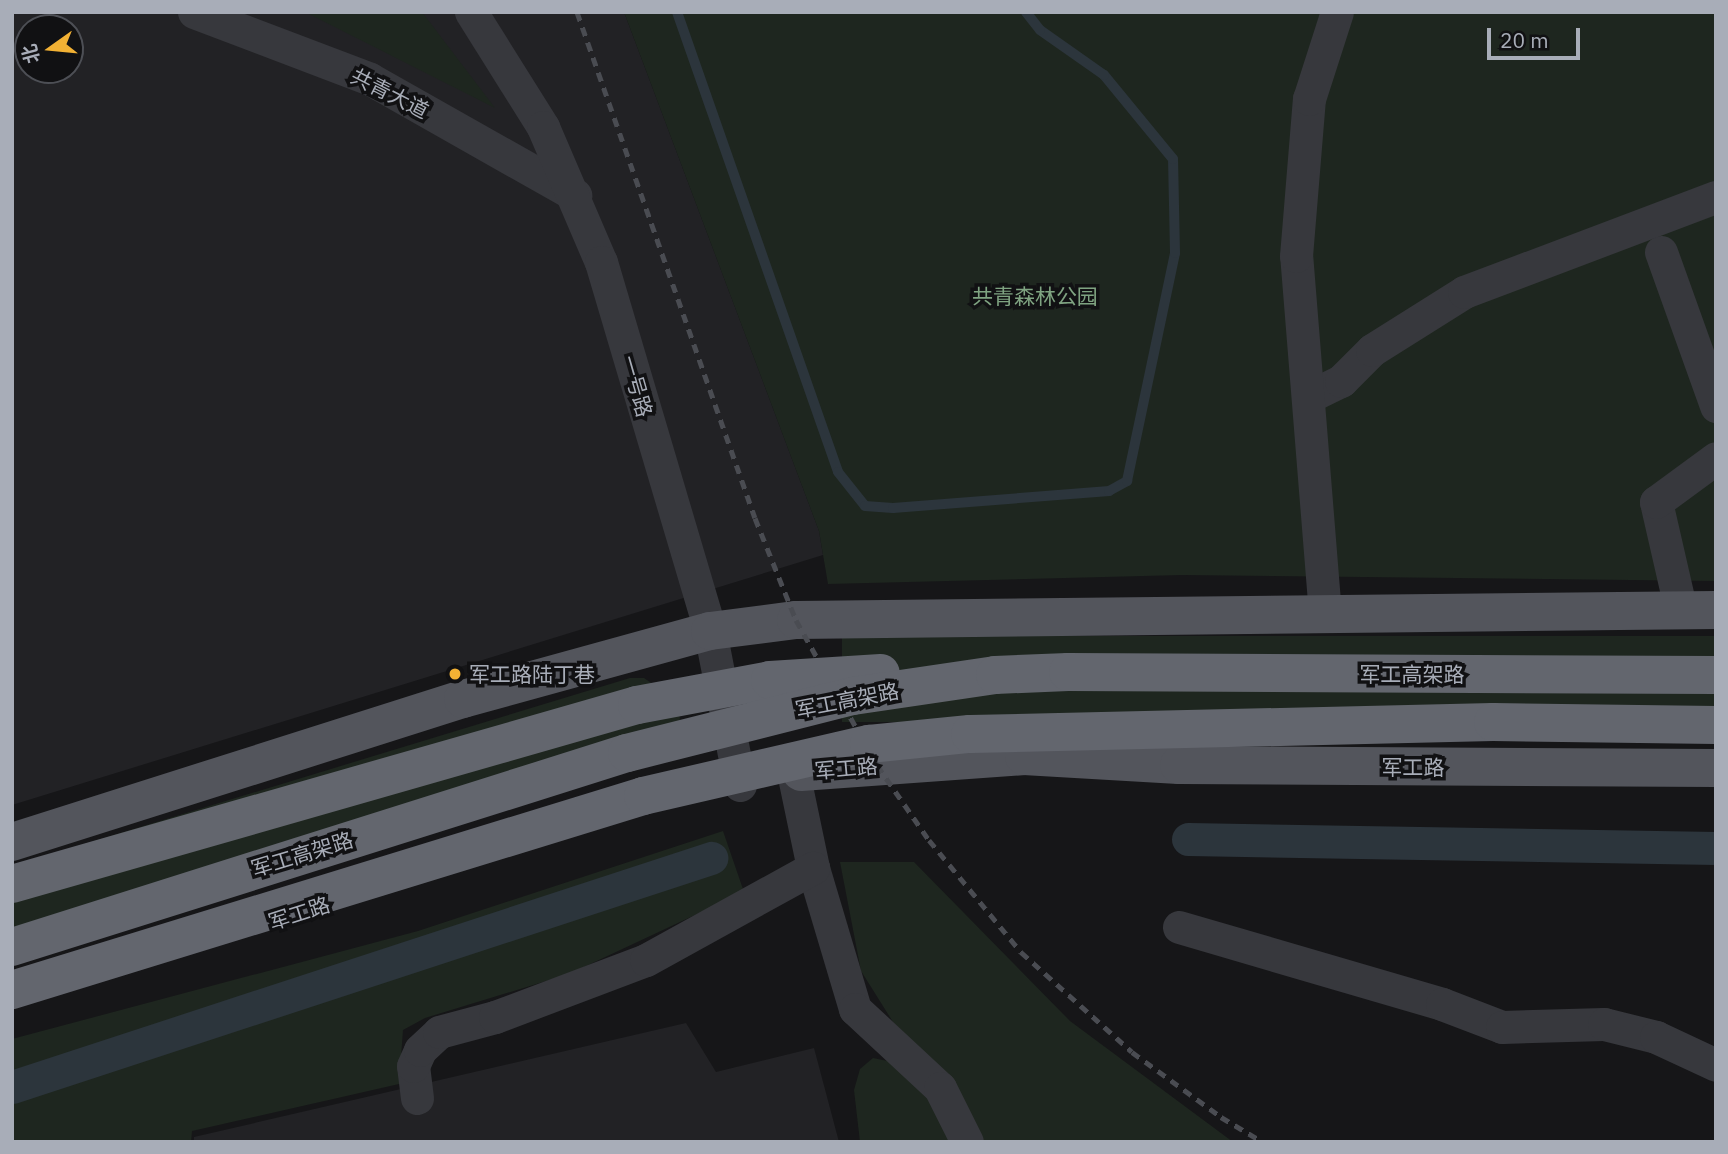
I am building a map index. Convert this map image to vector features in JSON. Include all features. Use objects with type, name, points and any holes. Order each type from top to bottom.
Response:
[{"type":"highway","points":[[12,884],[637,705],[770,680],[850,672],[995,675]]},
{"type":"highway","name":"军工高架路","points":[[12,947],[689,736],[853,696],[995,675],[1716,675]]},
{"type":"highway","points":[[12,990],[643,796],[870,744],[970,734],[1410,724],[1716,724]]},
{"type":"main road","points":[[12,842],[463,699],[710,631],[796,620],[1698,611]]},
{"type":"main road","name":"军工路","points":[[12,1010],[501,848],[793,772],[1024,756],[1179,765],[1716,768]]},
{"type":"street","name":"共青大道","points":[[194,12],[370,79],[575,195]]},
{"type":"street","name":"一号路","points":[[471,12],[543,127],[575,195],[601,262],[710,631],[740,785]]},
{"type":"street","points":[[1325,614],[1296,256],[1309,99],[1337,12]]},
{"type":"street","points":[[1308,397],[1341,381],[1372,349],[1464,292],[1716,197]]},
{"type":"street","points":[[1661,251],[1716,406]]},
{"type":"street","points":[[1698,611],[1656,502],[1716,458]]},
{"type":"street","points":[[793,772],[813,869],[856,1009],[940,1088],[967,1142]]},
{"type":"street","points":[[417,1098],[413,1066],[420,1050],[439,1032],[495,1017],[646,960],[813,869]]},
{"type":"street","points":[[1179,927],[1406,993],[1502,1027],[1604,1024],[1656,1037],[1716,1065]]},
{"type":"shaded area","points":[[12,12],[624,12],[819,531],[823,555],[12,805]]},
{"type":"shaded area","points":[[686,1023],[716,1072],[814,1048],[839,1142],[194,1142],[194,1137]]},
{"type":"green space","points":[[305,12],[422,12],[495,108]]},
{"type":"green space","name":"共青森林公园","points":[[624,12],[1716,12],[1716,581],[1182,575],[828,584],[819,531]]},
{"type":"green space","points":[[842,636],[1716,636],[1716,722],[842,722]]},
{"type":"green space","points":[[630,678],[644,678],[663,691],[679,710],[681,731],[609,777],[12,959],[12,866]]},
{"type":"green space","points":[[723,831],[744,892],[569,974],[425,1018],[403,1030],[399,1084],[192,1131],[191,1142],[12,1142],[12,1039],[418,931]]},
{"type":"green space","points":[[840,862],[914,862],[1070,1021],[1233,1142],[978,1142],[947,1075],[893,1022],[861,971]]},
{"type":"green space","points":[[873,1058],[897,1063],[923,1089],[953,1142],[860,1142],[854,1090],[860,1069]]},
{"type":"waterway","points":[[677,12],[838,472],[865,506],[893,508],[1109,491],[1127,481],[1175,253],[1173,159],[1104,75],[1040,30],[1026,12]]},
{"type":"waterway","points":[[1188,839],[1716,848]]},
{"type":"waterway","points":[[12,1087],[711,858]]},
{"type":"railway","points":[[577,12],[755,518],[796,620],[877,765],[929,840],[1021,952],[1132,1052],[1221,1117],[1263,1142]]},
{"type":"place","name":"军工路陆丁巷","points":[[455,674]]}]
